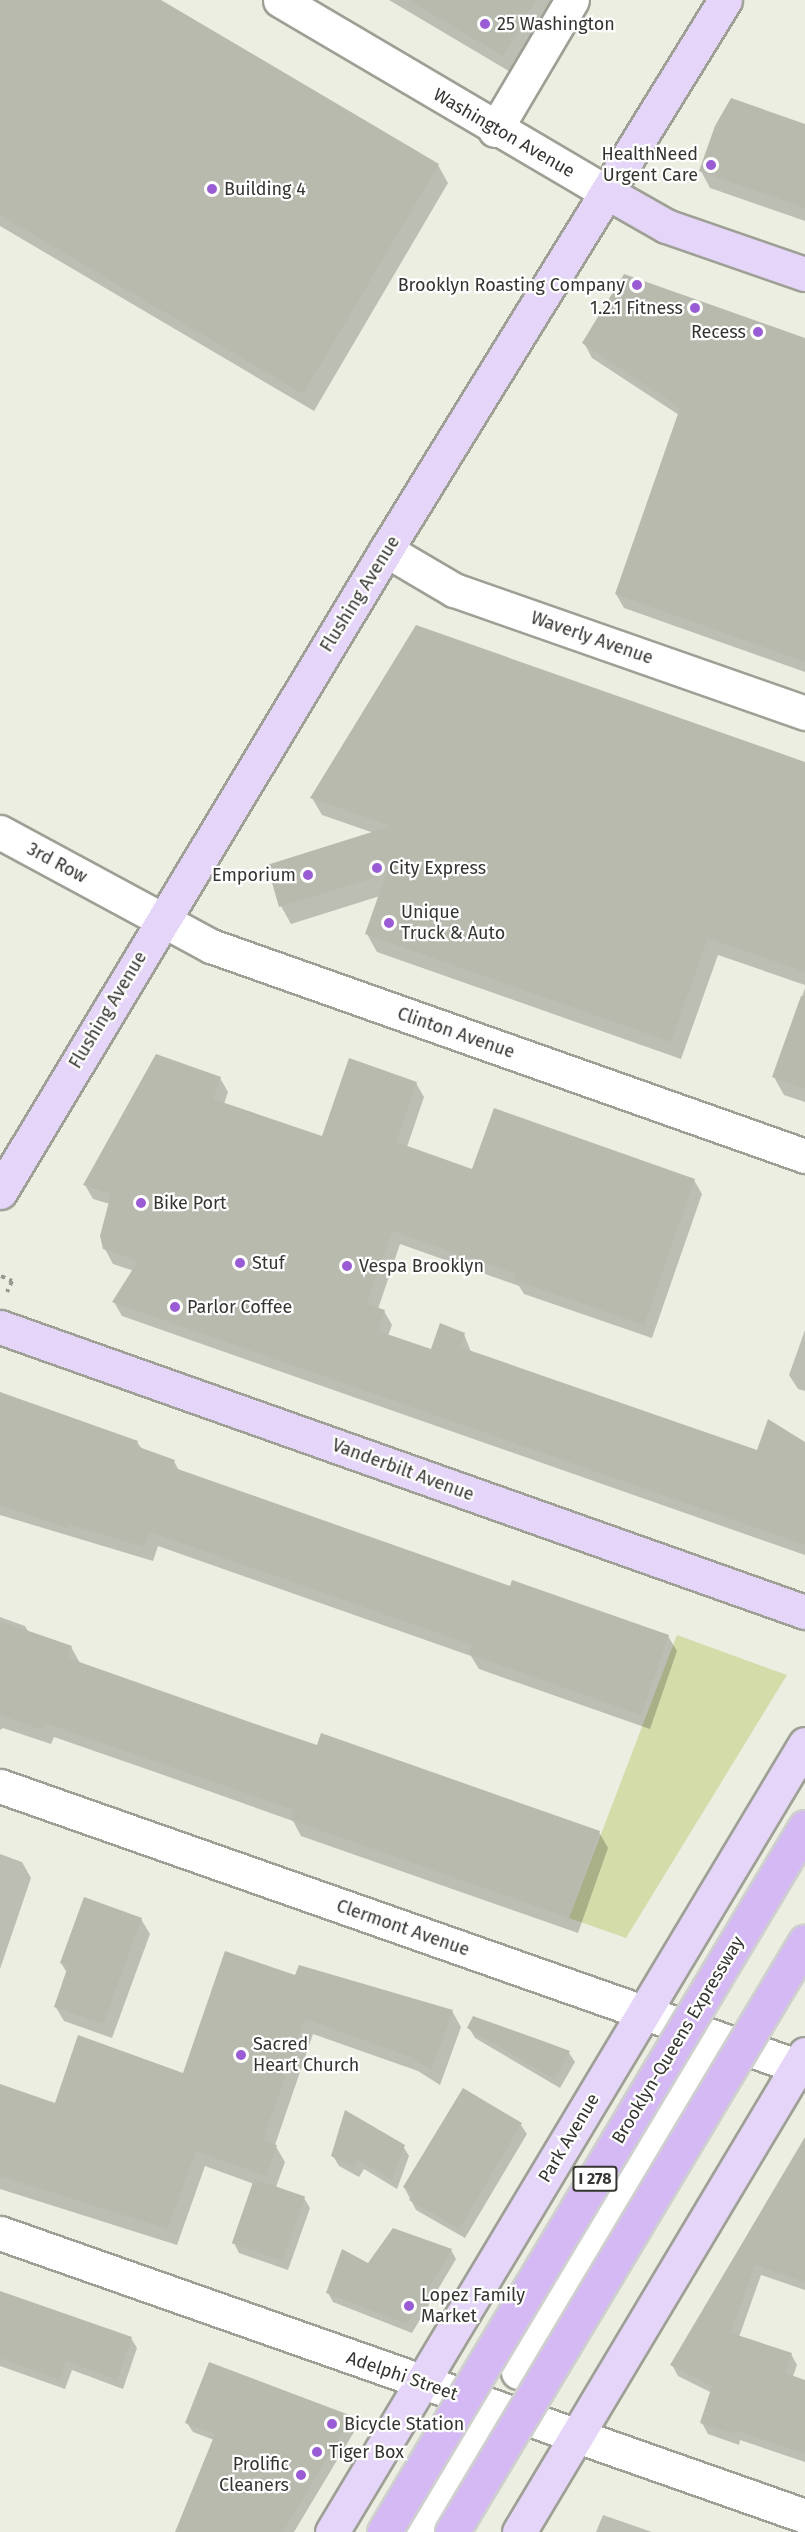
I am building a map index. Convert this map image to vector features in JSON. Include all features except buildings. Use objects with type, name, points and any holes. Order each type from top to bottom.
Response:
[{"type":"highway","name":"Brooklyn-Queens Expressway","points":[[384,2532],[805,1827]]},
{"type":"highway","points":[[452,2532],[805,1942]]},
{"type":"main road","name":"Flushing Avenue","points":[[0,1192],[387,550],[725,0]]},
{"type":"main road","name":"Washington Avenue","points":[[608,193],[666,226],[805,274]]},
{"type":"main road","name":"Vanderbilt Avenue","points":[[0,1328],[805,1612]]},
{"type":"main road","name":"Park Avenue","points":[[332,2532],[805,1744]]},
{"type":"main road","points":[[519,2532],[803,2063]]},
{"type":"street","name":"Washington Avenue","points":[[280,0],[495,130],[608,193]]},
{"type":"street","points":[[495,130],[572,0]]},
{"type":"street","name":"Waverly Avenue","points":[[387,550],[454,590],[805,713]]},
{"type":"street","name":"3rd Row","points":[[0,832],[114,893]]},
{"type":"street","name":"Clinton Avenue","points":[[114,893],[211,946],[805,1156]]},
{"type":"street","name":"Clermont Avenue","points":[[0,1786],[716,2038],[803,2063]]},
{"type":"street","points":[[518,2372],[716,2038]]},
{"type":"street","name":"Adelphi Street","points":[[0,2234],[805,2516]]},
{"type":"street","points":[[420,2532],[495,2408]]},
{"type":"path","points":[[1,1276],[12,1281],[8,1292]]},
{"type":"green space","points":[[677,1635],[787,1675],[626,1938],[569,1918]]},
{"type":"place","name":"25 Washington","points":[[485,24]]},
{"type":"place","name":"HealthNeed Urgent Care","points":[[711,165]]},
{"type":"place","name":"Building 4","points":[[212,189]]},
{"type":"place","name":"Brooklyn Roasting Company","points":[[637,285]]},
{"type":"place","name":"1.2.1 Fitness","points":[[695,308]]},
{"type":"place","name":"Recess","points":[[758,332]]},
{"type":"place","name":"City Express","points":[[377,868]]},
{"type":"place","name":"Emporium","points":[[308,875]]},
{"type":"place","name":"Unique Truck & Auto","points":[[389,923]]},
{"type":"place","name":"Bike Port","points":[[141,1203]]},
{"type":"place","name":"Stuf","points":[[240,1263]]},
{"type":"place","name":"Vespa Brooklyn","points":[[347,1266]]},
{"type":"place","name":"Parlor Coffee","points":[[175,1307]]},
{"type":"place","name":"Sacred Heart Church","points":[[241,2055]]},
{"type":"place","name":"Lopez Family Market","points":[[409,2306]]},
{"type":"place","name":"Bicycle Station","points":[[332,2424]]},
{"type":"place","name":"Tiger Box","points":[[317,2452]]},
{"type":"place","name":"Prolific Cleaners","points":[[301,2475]]}]
